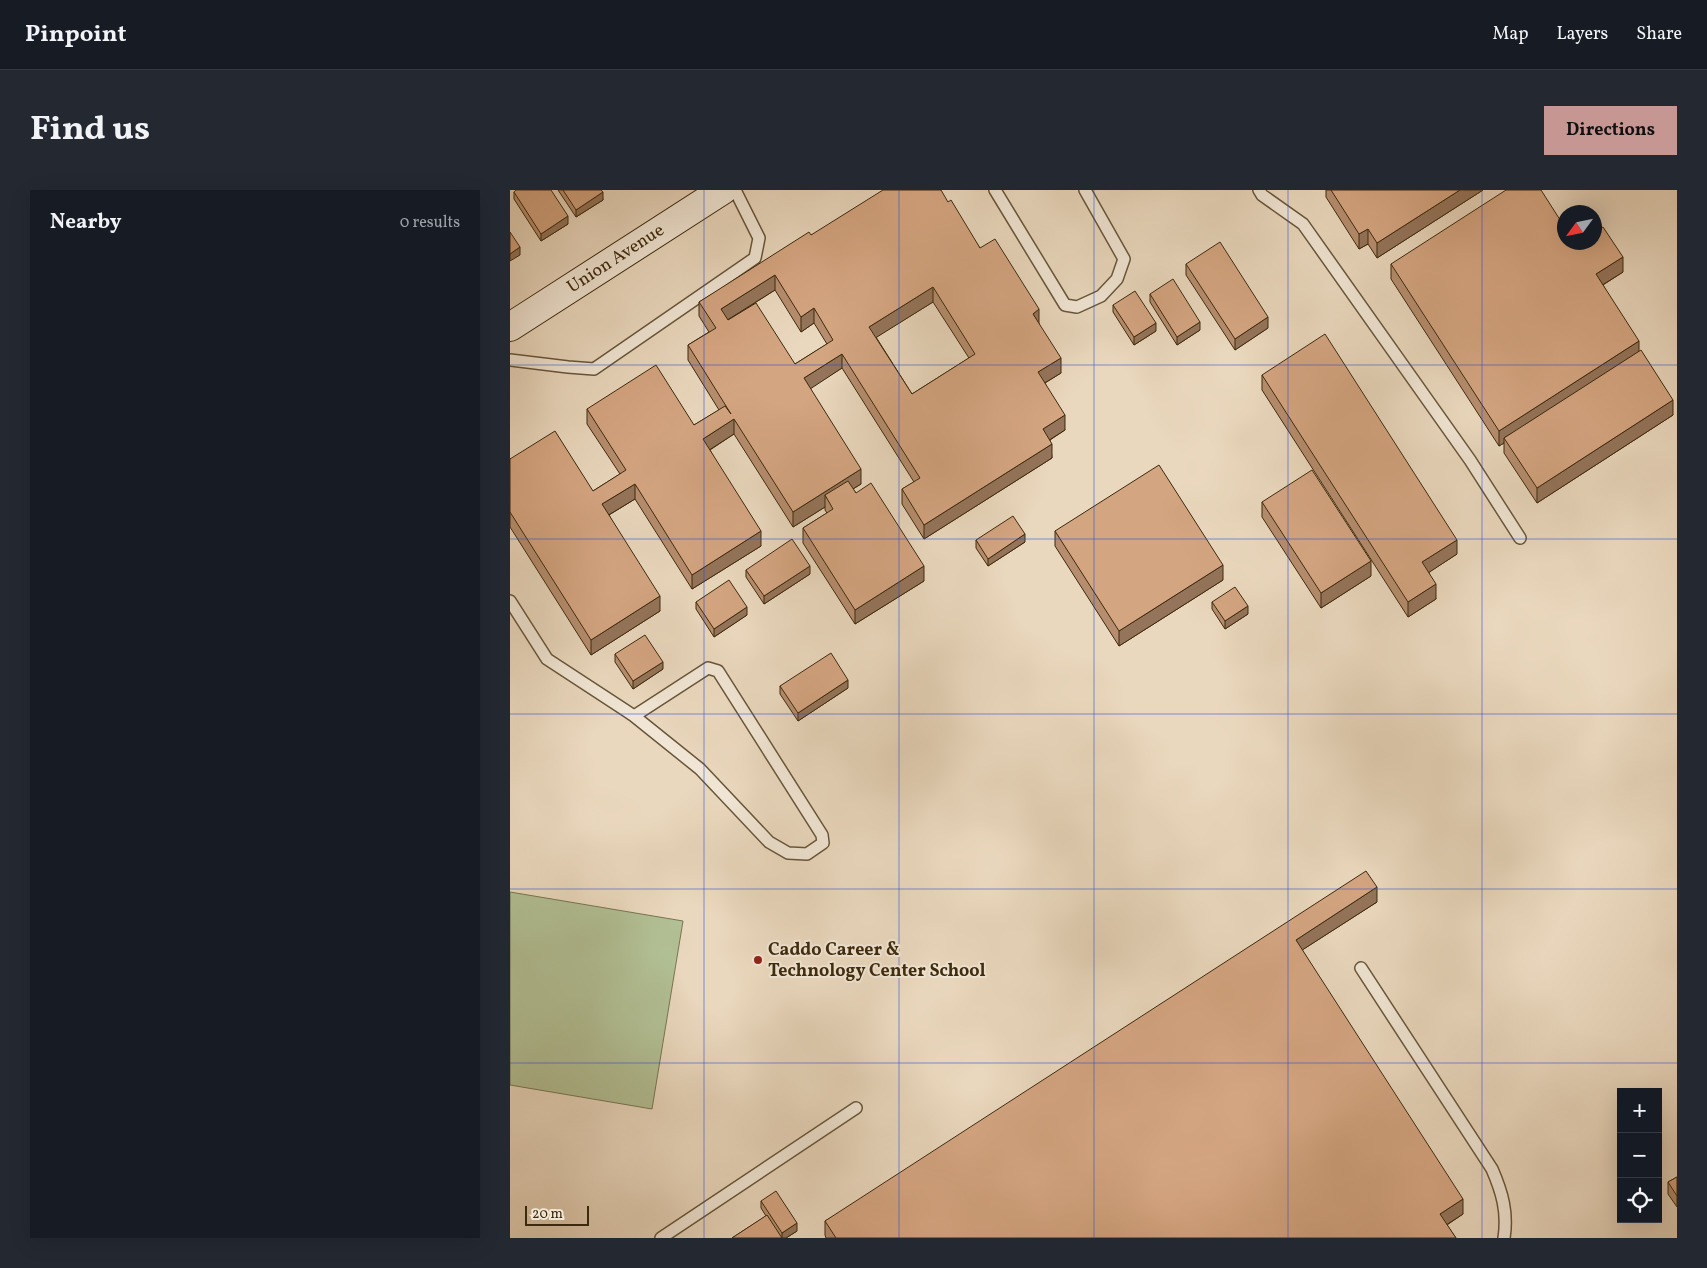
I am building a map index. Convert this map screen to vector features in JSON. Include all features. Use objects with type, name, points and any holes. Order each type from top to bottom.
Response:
[{"type":"street","name":"Union Avenue","points":[[510,327],[722,190]]},
{"type":"lane","points":[[510,360],[594,369],[754,258],[759,238],[735,190]]},
{"type":"lane","points":[[995,190],[1065,305],[1077,307],[1101,296],[1117,279],[1124,259],[1084,190]]},
{"type":"lane","points":[[1259,190],[1262,195],[1303,224],[1470,460],[1520,538]]},
{"type":"lane","points":[[510,601],[547,659],[634,716],[700,769],[769,842],[788,853],[807,854],[823,843],[822,835],[718,671],[708,668],[634,716]]},
{"type":"lane","points":[[1361,968],[1492,1169],[1502,1191],[1506,1227],[1504,1238]]},
{"type":"lane","points":[[661,1238],[856,1108]]},
{"type":"green space","points":[[510,892],[683,921],[652,1109],[510,1085]]},
{"type":"building","points":[[516,190],[551,190],[568,216],[541,234],[514,192]]},
{"type":"building","points":[[563,190],[601,190],[603,192],[576,210]]},
{"type":"building","points":[[883,190],[941,190],[948,202],[951,200],[980,248],[995,239],[1039,309],[1033,314],[1061,358],[1038,372],[1065,415],[1043,429],[1052,444],[924,525],[902,489],[920,478],[842,354],[804,378],[861,469],[793,512],[734,419],[703,439],[761,531],[692,575],[635,484],[602,504],[660,596],[591,640],[510,512],[510,459],[555,431],[593,491],[626,470],[587,409],[656,365],[694,425],[725,406],[731,414],[688,345],[716,328],[699,302],[809,232],[811,235]],"holes":[[[775,275],[801,317],[814,308],[833,340],[795,364],[756,303],[728,320],[721,309]],[[933,287],[975,354],[912,394],[869,327]]]},
{"type":"building","points":[[1331,190],[1460,190],[1377,243],[1368,229],[1359,234]]},
{"type":"building","points":[[1506,190],[1541,190],[1557,215],[1557,250],[1602,250],[1603,227],[1623,257],[1596,274],[1639,341],[1499,431],[1391,264]]},
{"type":"building","points":[[510,232],[520,247],[510,254]]},
{"type":"building","points":[[1220,242],[1268,317],[1235,339],[1186,264]]},
{"type":"building","points":[[1173,279],[1200,322],[1177,337],[1150,294]]},
{"type":"building","points":[[1135,291],[1156,323],[1134,337],[1113,305]]},
{"type":"building","points":[[1325,334],[1457,540],[1422,562],[1436,584],[1408,602],[1262,375]]},
{"type":"building","points":[[1641,350],[1673,400],[1537,488],[1504,438]]},
{"type":"building","points":[[1159,465],[1223,565],[1119,631],[1055,531]]},
{"type":"building","points":[[1312,470],[1371,561],[1321,593],[1262,502]]},
{"type":"building","points":[[848,481],[856,493],[871,483],[924,566],[855,610],[803,528],[833,509],[825,495]]},
{"type":"building","points":[[1013,516],[1025,534],[988,559],[976,540]]},
{"type":"building","points":[[792,539],[810,566],[764,596],[746,570]]},
{"type":"building","points":[[729,580],[747,607],[714,629],[696,602]]},
{"type":"building","points":[[1235,587],[1248,606],[1225,621],[1212,602]]},
{"type":"building","points":[[645,635],[663,662],[633,681],[615,654]]},
{"type":"building","points":[[831,653],[848,680],[798,713],[780,686]]},
{"type":"building","points":[[1366,871],[1377,887],[1296,940],[1463,1199],[1440,1214],[1456,1238],[836,1238],[825,1221]]},
{"type":"building","points":[[1677,1177],[1677,1196],[1668,1182]]},
{"type":"building","points":[[776,1191],[797,1223],[782,1233],[761,1201]]},
{"type":"building","points":[[767,1215],[782,1238],[732,1238]]},
{"type":"place","name":"Caddo Career & Technology Center School","points":[[758,960]]}]
